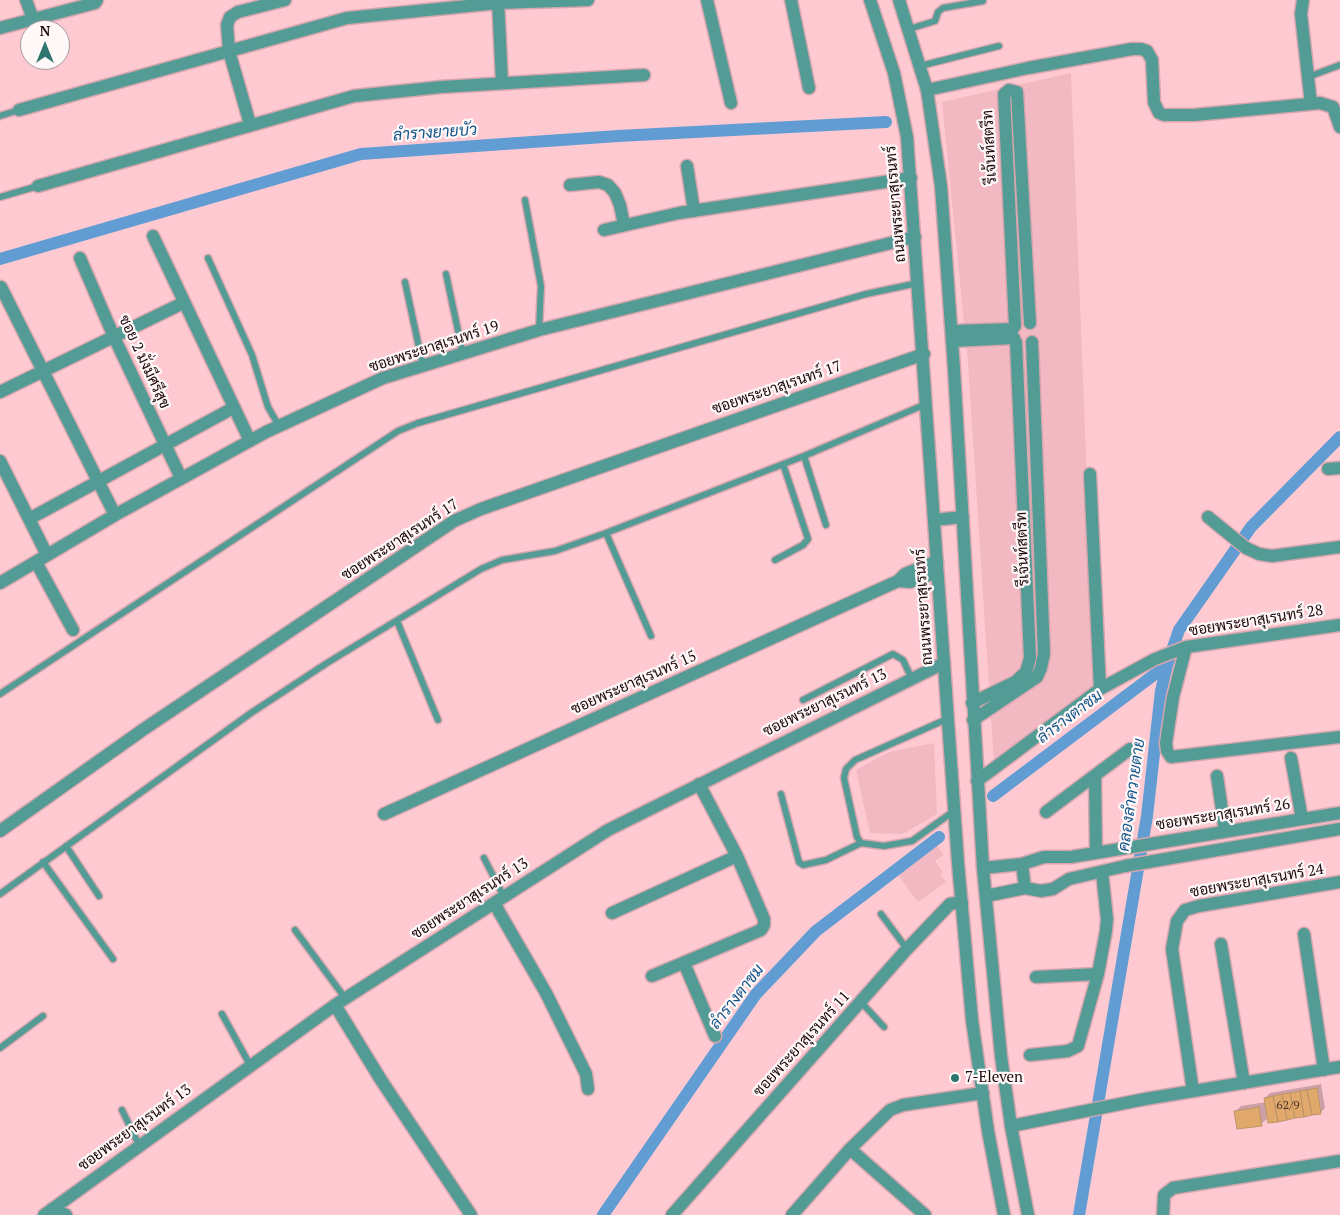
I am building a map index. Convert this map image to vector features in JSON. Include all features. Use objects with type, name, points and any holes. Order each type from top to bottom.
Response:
[{"type":"street","points":[[26,0],[33,19]]},
{"type":"street","points":[[0,28],[98,0]]},
{"type":"street","points":[[250,124],[229,51],[227,25],[230,17],[238,12],[285,0]]},
{"type":"street","points":[[19,110],[347,18],[498,2],[588,0]]},
{"type":"street","points":[[707,0],[731,103]]},
{"type":"street","points":[[790,0],[809,88]]},
{"type":"street","name":"ถนนพระยาสุเรนทร์","points":[[870,0],[886,44],[901,101],[911,178],[947,719],[972,1020],[1004,1215]]},
{"type":"street","points":[[899,0],[927,90],[941,186],[952,336],[983,868],[1001,1056],[1011,1126],[1028,1215]]},
{"type":"street","points":[[1303,0],[1301,14],[1311,104]]},
{"type":"street","points":[[498,2],[502,83]]},
{"type":"street","points":[[927,90],[1028,68],[1141,49],[1147,51],[1152,60],[1154,102],[1159,113],[1164,115],[1194,115],[1329,104],[1333,107],[1340,127]]},
{"type":"street","points":[[38,186],[250,124],[354,96],[502,83],[644,75]]},
{"type":"street","name":"รีเจ้นท์สตรีท","points":[[972,703],[1015,682],[1026,672],[1030,658],[1004,94],[1010,90],[1017,92],[1030,323],[1036,332],[1032,342],[1044,654],[1042,668],[1037,677],[973,720]]},
{"type":"street","points":[[687,166],[694,211]]},
{"type":"street","points":[[604,230],[694,211],[911,178]]},
{"type":"street","points":[[570,185],[599,182],[608,185],[615,193],[620,205],[624,226]]},
{"type":"street","points":[[153,236],[183,303],[250,441]]},
{"type":"street","name":"ซอยพระยาสุเรนทร์ 19","points":[[0,583],[115,515],[250,441],[383,378],[539,330],[915,237]]},
{"type":"street","name":"ซอย 2 มั่งมีศรีสุข","points":[[80,258],[114,337],[181,478]]},
{"type":"street","points":[[1,287],[41,372],[115,515]]},
{"type":"street","points":[[0,392],[183,303]]},
{"type":"street","points":[[1014,334],[1020,322],[1030,323]]},
{"type":"street","points":[[952,336],[1014,334],[1026,345],[1032,342]]},
{"type":"street","name":"ซอยพระยาสุเรนทร์ 17","points":[[0,831],[144,729],[454,521],[490,506],[924,354]]},
{"type":"street","points":[[29,519],[98,484],[233,408]]},
{"type":"street","points":[[0,461],[47,556]]},
{"type":"street","points":[[1090,474],[1100,689]]},
{"type":"street","points":[[934,520],[963,517]]},
{"type":"street","points":[[1208,517],[1253,553],[1272,556],[1340,547]]},
{"type":"street","points":[[36,562],[73,630]]},
{"type":"street","name":"ซอยพระยาสุเรนทร์ 15","points":[[384,814],[898,581],[910,582],[937,567]]},
{"type":"street","points":[[1340,625],[1340,632]]},
{"type":"street","name":"ซอยพระยาสุเรนทร์ 28","points":[[977,781],[1100,689],[1183,648],[1340,625]]},
{"type":"street","points":[[1183,648],[1166,743],[1167,751],[1171,757],[1340,736]]},
{"type":"street","name":"ซอยพระยาสุเรนทร์ 13","points":[[48,1212],[250,1064],[340,1002],[608,830],[944,663]]},
{"type":"street","points":[[1046,812],[1130,749]]},
{"type":"street","points":[[1291,758],[1302,819]]},
{"type":"street","points":[[1095,776],[1096,852]]},
{"type":"street","points":[[1217,776],[1225,831]]},
{"type":"street","points":[[652,976],[761,930],[764,925],[764,919],[737,856],[699,784]]},
{"type":"street","name":"ซอยพระยาสุเรนทร์ 26","points":[[983,868],[1022,864],[1038,858],[1071,857],[1164,840],[1340,813]]},
{"type":"street","points":[[1278,823],[1284,838]]},
{"type":"street","points":[[986,896],[1025,888],[1041,891],[1053,889],[1069,880],[1125,866],[1340,829]]},
{"type":"street","points":[[612,913],[737,856]]},
{"type":"street","points":[[1022,864],[1025,888]]},
{"type":"street","points":[[1030,1055],[1068,1050],[1078,1046],[1098,974],[1107,919],[1102,872]]},
{"type":"street","name":"ซอยพระยาสุเรนทร์ 24","points":[[1193,1092],[1172,950],[1177,921],[1185,910],[1199,906],[1340,882]]},
{"type":"street","points":[[499,900],[586,1074],[588,1089]]},
{"type":"street","name":"ซอยพระยาสุเรนทร์ 11","points":[[672,1215],[907,949],[950,904],[962,902]]},
{"type":"street","points":[[1304,934],[1324,1070]]},
{"type":"street","points":[[1221,944],[1244,1083]]},
{"type":"street","points":[[684,963],[715,1036]]},
{"type":"street","points":[[1036,977],[1098,974]]},
{"type":"street","points":[[340,1002],[381,1080],[470,1214]]},
{"type":"street","points":[[1011,1126],[1340,1067]]},
{"type":"street","points":[[795,1214],[850,1149],[890,1110],[904,1105],[983,1093]]},
{"type":"street","points":[[850,1149],[925,1215]]},
{"type":"street","points":[[1163,1215],[1164,1195],[1173,1188],[1340,1161]]},
{"type":"street","points":[[48,1212],[66,1215]]},
{"type":"lane","points":[[909,29],[935,21],[938,12],[943,8],[983,1]]},
{"type":"lane","points":[[920,66],[999,46]]},
{"type":"lane","points":[[1308,77],[1340,65]]},
{"type":"lane","points":[[0,116],[19,110]]},
{"type":"lane","points":[[0,198],[38,186]]},
{"type":"lane","points":[[525,200],[541,286],[539,330]]},
{"type":"lane","points":[[208,258],[252,355],[268,407],[279,426]]},
{"type":"lane","points":[[446,274],[463,354]]},
{"type":"lane","points":[[405,282],[424,366]]},
{"type":"lane","points":[[0,694],[398,431],[418,423],[866,294],[918,283]]},
{"type":"lane","points":[[0,894],[251,713],[327,663],[482,569],[502,560],[556,550],[606,533],[804,456],[926,404]]},
{"type":"lane","points":[[804,456],[826,525]]},
{"type":"lane","points":[[775,560],[803,544],[808,539],[783,464]]},
{"type":"lane","points":[[606,533],[651,636]]},
{"type":"lane","points":[[397,621],[438,720]]},
{"type":"lane","points":[[802,700],[893,654],[903,660],[912,679]]},
{"type":"lane","points":[[861,843],[857,837],[844,786],[846,769],[855,760],[947,719]]},
{"type":"lane","points":[[781,794],[799,862],[803,865],[826,860],[861,843],[884,846],[912,841],[954,811]]},
{"type":"lane","points":[[66,846],[99,896]]},
{"type":"lane","points":[[484,858],[499,900]]},
{"type":"lane","points":[[43,862],[113,958]]},
{"type":"lane","points":[[881,914],[907,949]]},
{"type":"lane","points":[[295,930],[340,1002]]},
{"type":"lane","points":[[861,1002],[884,1027]]},
{"type":"lane","points":[[222,1014],[250,1064]]},
{"type":"lane","points":[[0,1048],[43,1016]]},
{"type":"lane","points":[[122,1110],[139,1145]]},
{"type":"shaded area","points":[[1071,73],[1095,687],[994,763],[968,363],[942,102]]},
{"type":"shaded area","points":[[934,743],[937,814],[903,834],[870,833],[856,770],[889,752]]},
{"type":"shaded area","points":[[937,846],[944,855],[935,861],[943,872],[940,874],[946,882],[918,902],[898,875]]},
{"type":"building","points":[[1317,1088],[1321,1114],[1312,1115],[1307,1090]]},
{"type":"building","points":[[1307,1090],[1312,1115],[1304,1117],[1300,1091]]},
{"type":"building","points":[[1300,1091],[1304,1117],[1295,1118],[1290,1093]]},
{"type":"building","points":[[1290,1093],[1295,1118],[1287,1120],[1282,1094]]},
{"type":"building","points":[[1282,1094],[1287,1120],[1278,1122],[1273,1096]]},
{"type":"building","points":[[1273,1096],[1278,1122],[1268,1123],[1264,1098]]},
{"type":"building","points":[[1259,1107],[1262,1126],[1237,1129],[1234,1111]]},
{"type":"waterway","name":"ลำรางยายบัว","points":[[0,259],[361,154],[618,136],[886,122]]},
{"type":"waterway","name":"คลองลำควายตาย","points":[[1079,1215],[1147,816],[1161,691],[1167,665],[1179,630],[1251,527],[1340,437]]},
{"type":"waterway","name":"ลำรางตาชม","points":[[993,796],[1167,665]]},
{"type":"waterway","name":"ลำรางตาชม","points":[[603,1215],[756,994],[816,931],[939,837]]},
{"type":"place","name":"7-Eleven","points":[[955,1078]]}]
